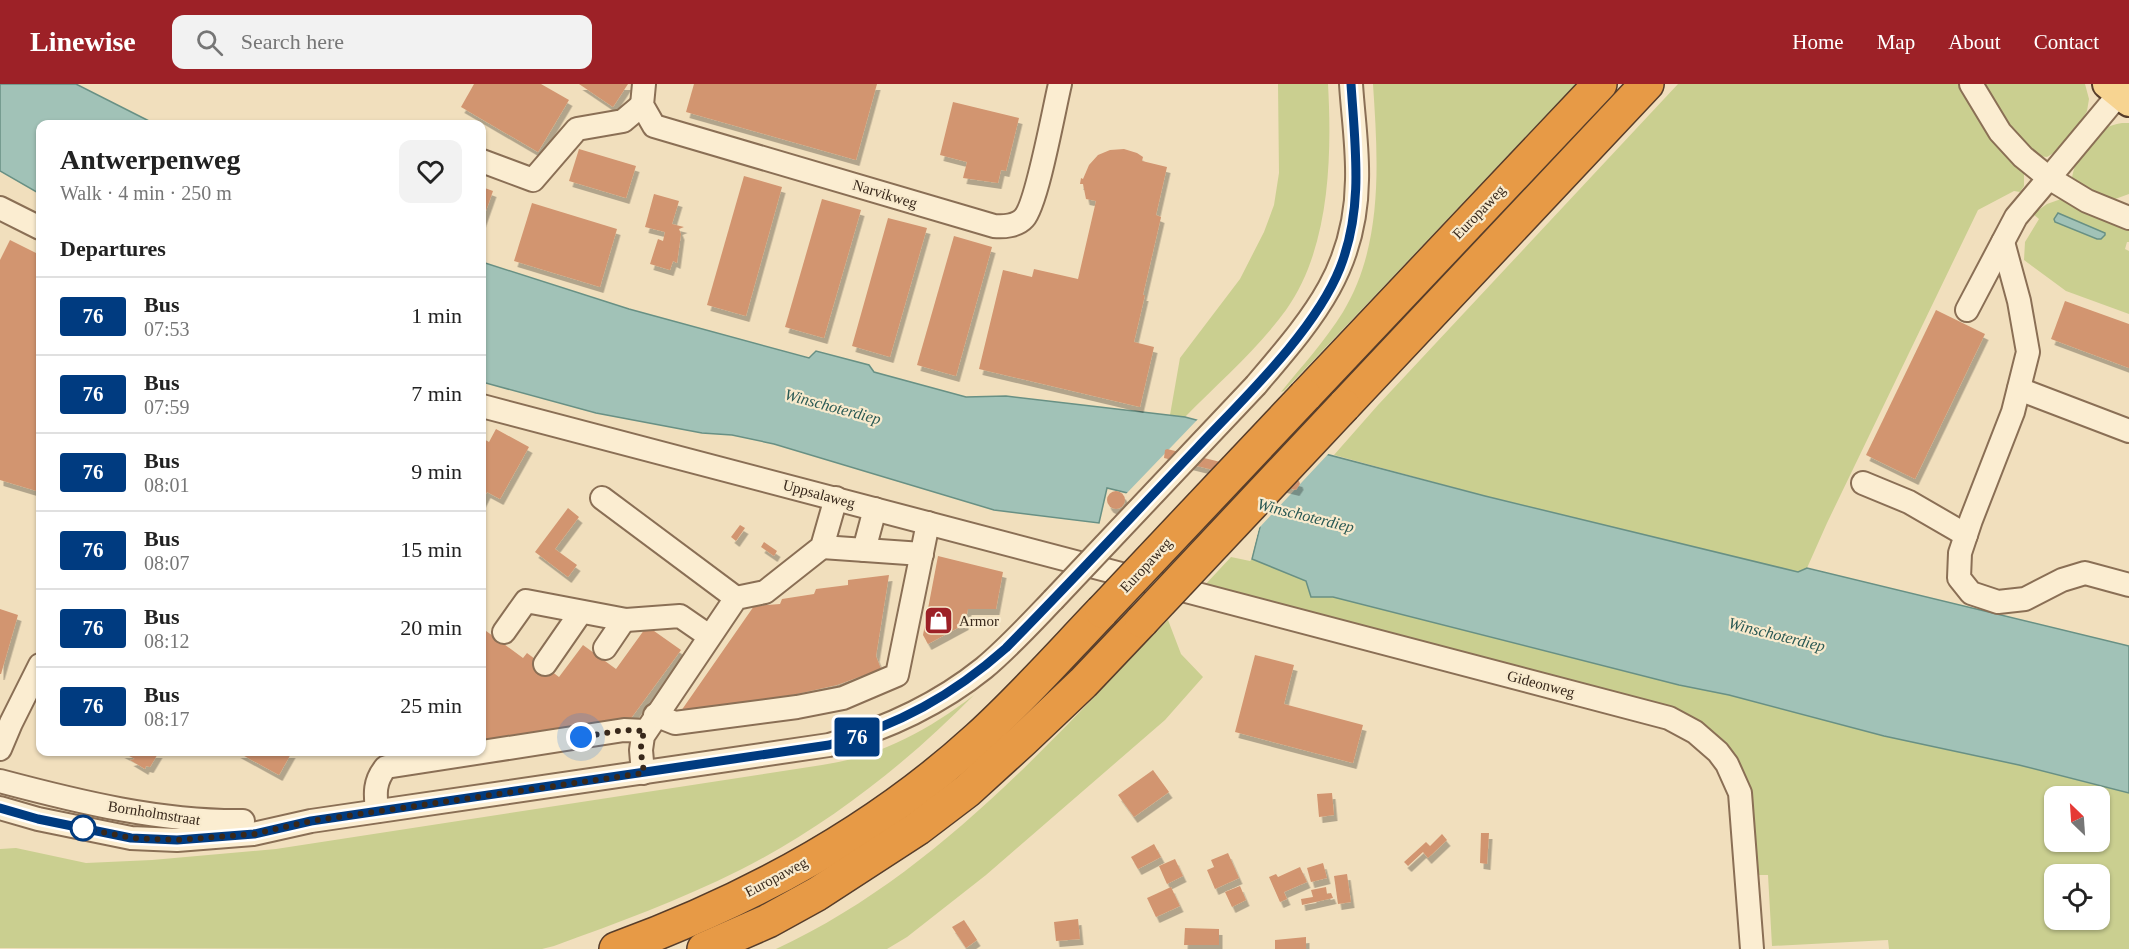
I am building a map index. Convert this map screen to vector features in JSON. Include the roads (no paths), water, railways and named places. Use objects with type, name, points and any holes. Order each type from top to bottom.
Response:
[{"type":"highway","name":"Europaweg","points":[[616,949],[673,928],[797,867],[877,817],[912,792],[978,738],[1102,612],[1600,84]]},
{"type":"highway","points":[[704,949],[768,921],[817,894],[917,829],[967,791],[1023,740],[1083,683],[1142,621],[1647,84]]},
{"type":"street","name":"Narvikweg","points":[[643,94],[654,126],[994,226],[1006,227],[1024,219],[1034,198],[1060,84]]},
{"type":"street","name":"Bornholmstraat","points":[[0,808],[38,819],[131,838],[165,839],[254,834],[311,821],[829,745],[887,726],[940,699],[1006,648],[1053,600],[1256,385],[1306,326],[1327,295],[1340,267],[1349,237],[1357,180],[1351,84]]},
{"type":"street","points":[[1971,84],[2000,132],[2023,157],[2049,178],[2087,201],[2128,214]]},
{"type":"street","points":[[1967,310],[2016,217],[2121,90]]},
{"type":"street","points":[[486,162],[533,180],[577,129],[623,121],[643,94]]},
{"type":"street","points":[[0,208],[36,226]]},
{"type":"street","points":[[2003,242],[2019,301],[2028,352],[2013,412],[1960,553],[1959,578],[1971,592],[1998,602],[2025,599],[2062,580],[2085,573],[2129,585]]},
{"type":"street","points":[[2019,389],[2129,430]]},
{"type":"street","name":"Uppsalaweg","points":[[486,407],[1157,583]]},
{"type":"street","points":[[1863,483],[1909,502],[1966,535]]},
{"type":"street","points":[[602,498],[736,598]]},
{"type":"street","points":[[644,773],[641,742],[650,723],[709,636],[736,598],[765,592],[822,547],[836,498]]},
{"type":"street","points":[[864,550],[875,509]]},
{"type":"street","points":[[486,752],[624,730],[650,723],[675,723],[797,707],[843,698],[897,675],[928,523]]},
{"type":"street","points":[[822,547],[922,554]]},
{"type":"street","name":"Gideonweg","points":[[1157,583],[1669,718],[1695,732],[1718,752],[1727,764],[1740,793],[1752,949]]},
{"type":"street","points":[[504,632],[526,601],[624,620],[680,616],[709,636]]},
{"type":"street","points":[[545,664],[581,612]]},
{"type":"street","points":[[604,648],[624,620]]},
{"type":"street","points":[[0,749],[36,673]]},
{"type":"street","points":[[377,812],[376,786],[379,775],[387,767],[457,756]]},
{"type":"street","name":"Bornholmstraat","points":[[0,781],[136,813],[179,819],[215,822],[311,821]]},
{"type":"water","points":[[0,84],[76,84],[147,120],[36,120],[36,192],[0,171]]},
{"type":"water","points":[[2058,213],[2105,233],[2105,235],[2097,239],[2055,222],[2054,219]]},
{"type":"water","name":"Winschoterdiep","points":[[486,263],[629,309],[809,358],[816,351],[869,365],[874,372],[966,397],[1006,396],[1185,417],[1485,496],[1798,572],[1807,568],[2129,646],[2129,793],[2110,788],[2110,786],[2102,786],[2019,765],[1884,736],[1729,695],[1679,685],[1333,597],[1311,597],[1306,581],[1252,559],[1260,527],[1258,525],[1107,488],[1099,523],[994,510],[774,444],[732,435],[702,433],[596,413],[486,383]]},
{"type":"place","name":"Armor","points":[[938,621]]}]
